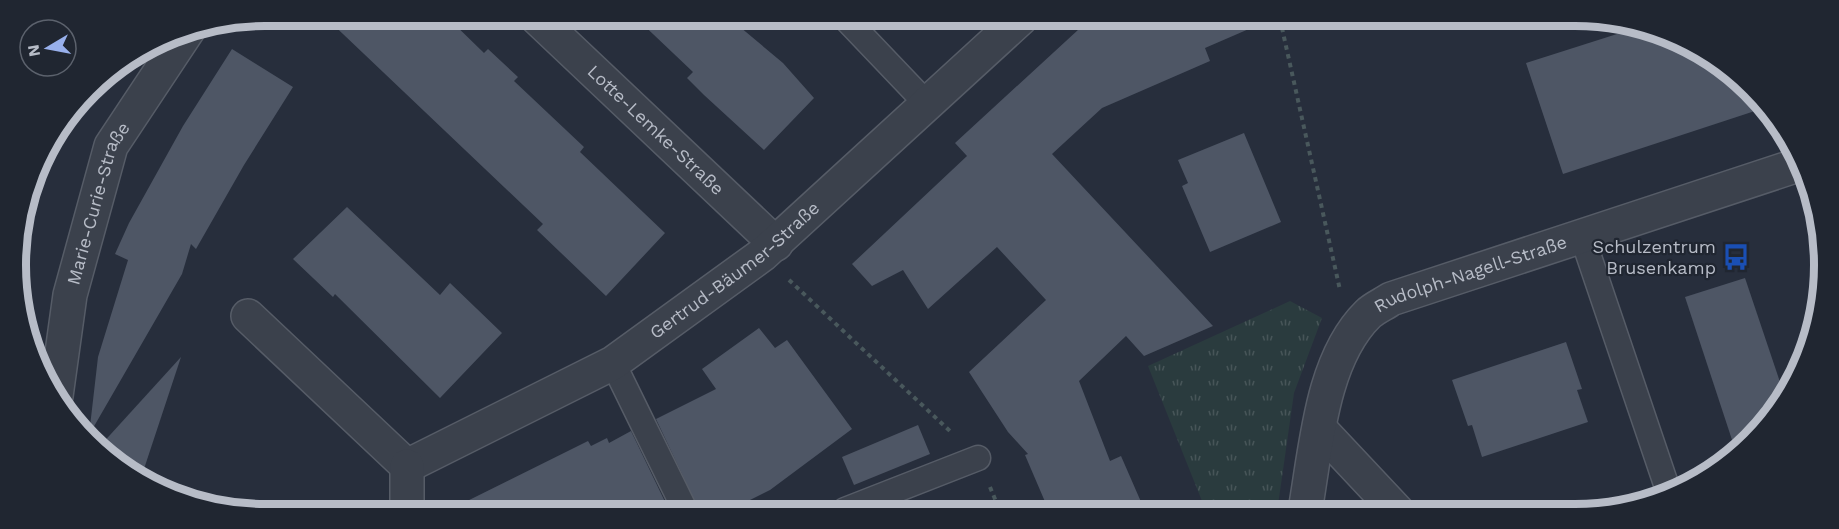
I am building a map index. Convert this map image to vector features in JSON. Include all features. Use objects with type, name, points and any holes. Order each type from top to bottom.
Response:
[{"type":"street","name":"Lotte-Lemke-Straße","points":[[545,26],[769,249]]},
{"type":"street","name":"Gertrud-Bäumer-Straße","points":[[407,466],[613,363],[769,249],[1012,26]]},
{"type":"street","name":"Marie-Curie-Straße","points":[[58,384],[70,295],[111,146],[181,41]]},
{"type":"street","name":"Rudolph-Nagell-Straße","points":[[1306,504],[1334,366],[1350,336],[1369,313],[1391,299],[1792,167]]},
{"type":"street","points":[[248,316],[407,466],[407,504]]},
{"type":"street","points":[[1320,429],[1390,504]]},
{"type":"lane","points":[[852,26],[927,105]]},
{"type":"lane","points":[[1582,236],[1665,485]]},
{"type":"lane","points":[[613,363],[683,504]]},
{"type":"lane","points":[[860,504],[978,458]]},
{"type":"path","points":[[1282,26],[1350,336]]},
{"type":"path","points":[[769,249],[978,458],[997,504]]},
{"type":"green space","points":[[1290,301],[1322,318],[1294,393],[1278,504],[1203,504],[1148,366]]},
{"type":"building","points":[[335,26],[456,26],[484,53],[488,49],[518,77],[514,81],[584,147],[580,152],[665,233],[606,296],[537,230],[543,224]]},
{"type":"building","points":[[645,26],[739,26],[783,63],[814,98],[764,150],[687,78],[693,72]]},
{"type":"building","points":[[1082,26],[1256,26],[1205,48],[1210,61],[1102,108],[1052,154],[1213,326],[1144,356],[1126,336],[1079,381],[1110,461],[1121,456],[1142,504],[1046,504],[1025,455],[1028,454],[1008,432],[969,372],[1046,300],[997,247],[928,309],[903,270],[872,286],[852,264],[967,156],[955,143]]},
{"type":"building","points":[[1626,31],[1651,38],[1694,58],[1732,85],[1757,110],[1563,174],[1526,63]]},
{"type":"building","points":[[232,49],[293,87],[244,165],[196,249],[191,244],[182,274],[92,429],[90,427],[98,357],[128,260],[115,254],[129,223],[183,126]]},
{"type":"building","points":[[1244,133],[1281,222],[1210,252],[1182,186],[1188,183],[1178,160]]},
{"type":"building","points":[[347,207],[440,295],[450,283],[502,333],[440,398],[335,294],[333,297],[293,259]]},
{"type":"building","points":[[1745,278],[1781,384],[1764,410],[1733,443],[1685,297]]},
{"type":"building","points":[[759,328],[775,348],[787,340],[852,429],[770,490],[742,504],[696,504],[656,419],[716,389],[702,369]]},
{"type":"building","points":[[1566,342],[1582,389],[1577,390],[1588,422],[1482,457],[1472,425],[1468,426],[1452,380]]},
{"type":"building","points":[[181,357],[144,470],[104,441]]},
{"type":"building","points":[[918,425],[930,454],[854,485],[842,457]]},
{"type":"building","points":[[631,431],[666,504],[461,504],[588,441],[591,446],[607,438],[609,443]]},
{"type":"place","name":"Schulzentrum Brusenkamp","points":[[1736,257]]}]
